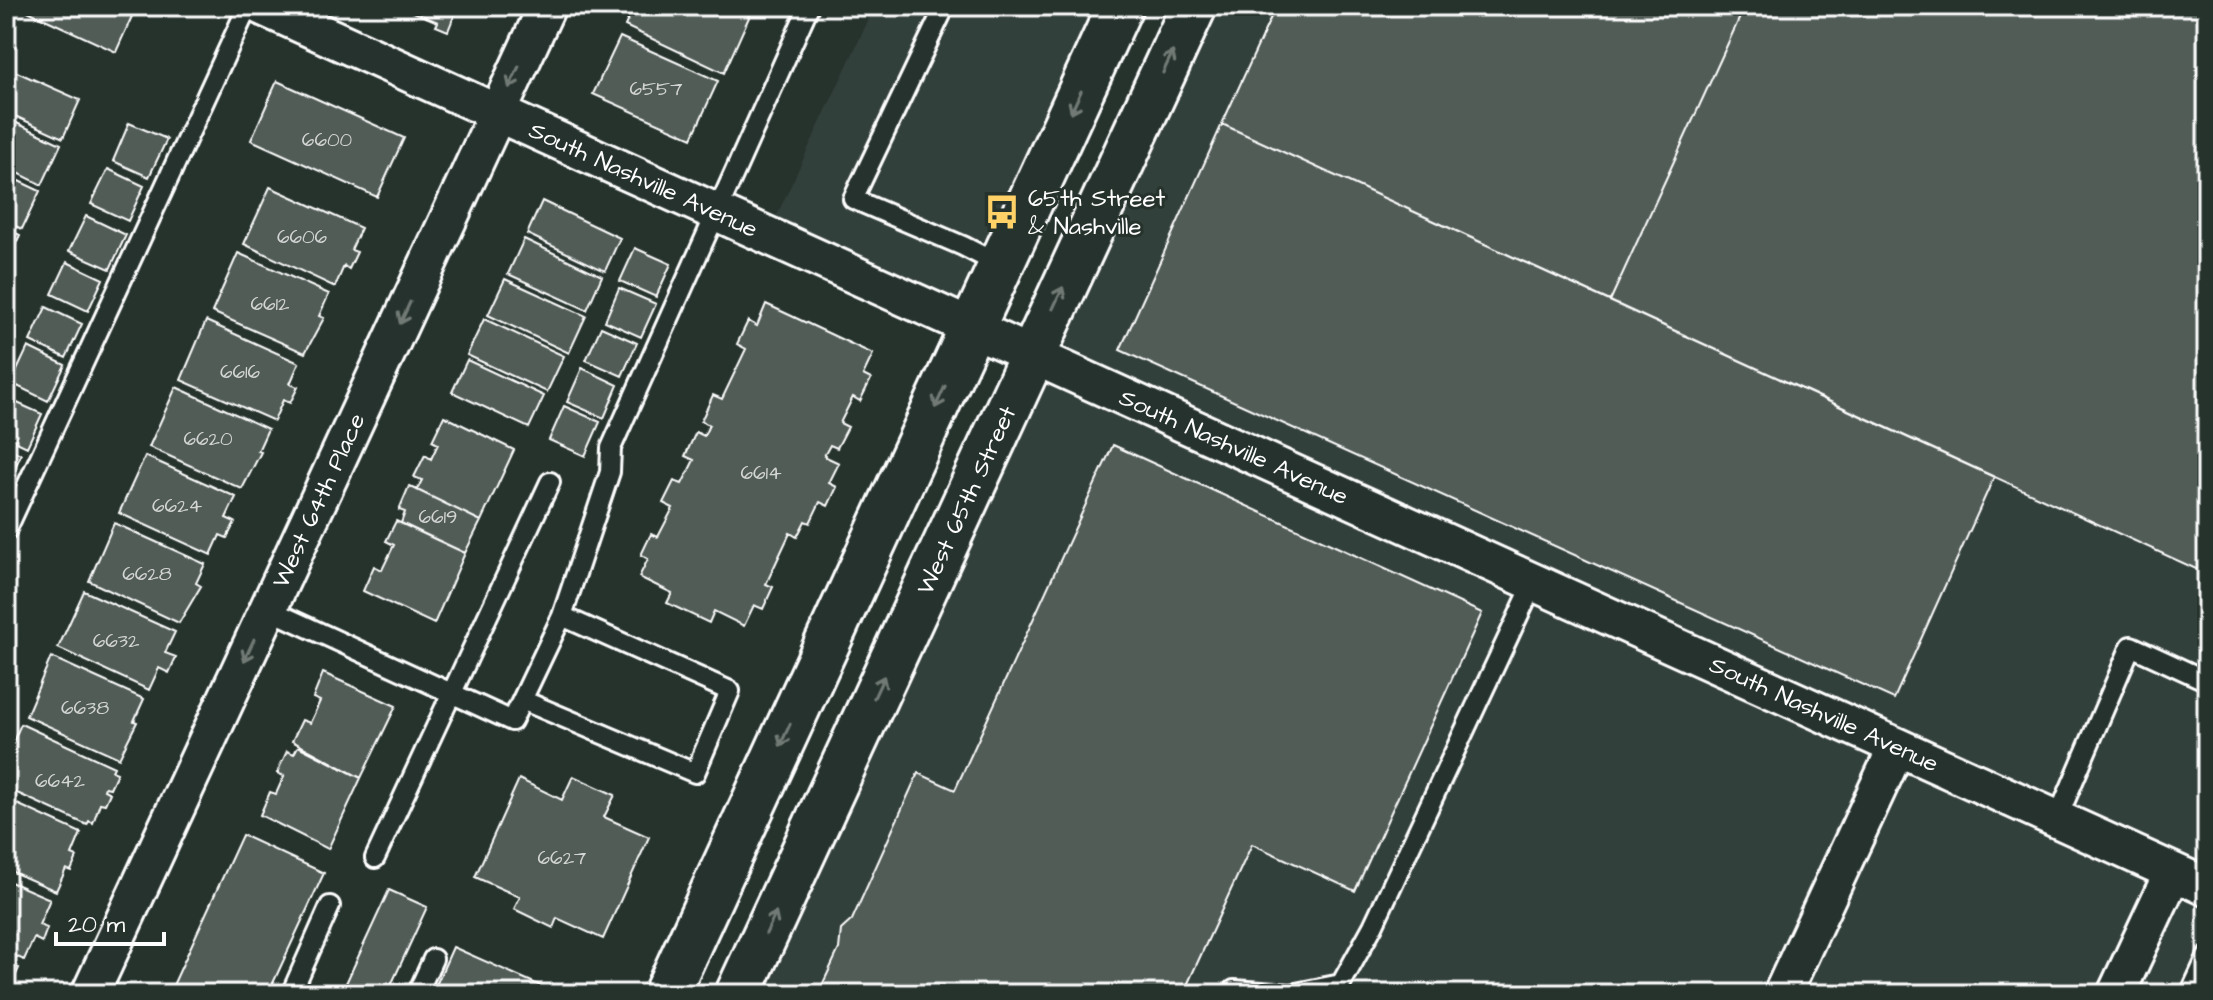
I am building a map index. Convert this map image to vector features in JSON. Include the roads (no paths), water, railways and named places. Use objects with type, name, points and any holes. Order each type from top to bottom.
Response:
[{"type":"street","name":"South Nashville Avenue","points":[[261,6],[2207,887]]},
{"type":"street","name":"West 64th Place","points":[[90,994],[547,6]]},
{"type":"street","points":[[666,994],[1120,6]]},
{"type":"street","name":"West 65th Street","points":[[738,994],[1194,6]]},
{"type":"street","points":[[1782,994],[1897,747]]},
{"type":"street","points":[[2116,994],[2173,872]]},
{"type":"lane","points":[[6,531],[248,6]]},
{"type":"lane","points":[[268,609],[512,721],[562,616],[610,472],[611,448],[809,6]]},
{"type":"lane","points":[[945,6],[853,199],[1000,265]]},
{"type":"lane","points":[[375,858],[550,482]]},
{"type":"lane","points":[[1233,994],[1234,990],[1291,994],[1341,984],[1373,926],[1534,582]]},
{"type":"lane","points":[[522,700],[695,773],[730,691],[562,616]]},
{"type":"lane","points":[[2057,819],[2131,646],[2207,681]]},
{"type":"lane","points":[[291,994],[330,906]]},
{"type":"lane","points":[[2190,994],[2207,957]]},
{"type":"lane","points":[[417,994],[433,959]]},
{"type":"place","name":"65th Street & Nashville","points":[[1002,212]]}]
